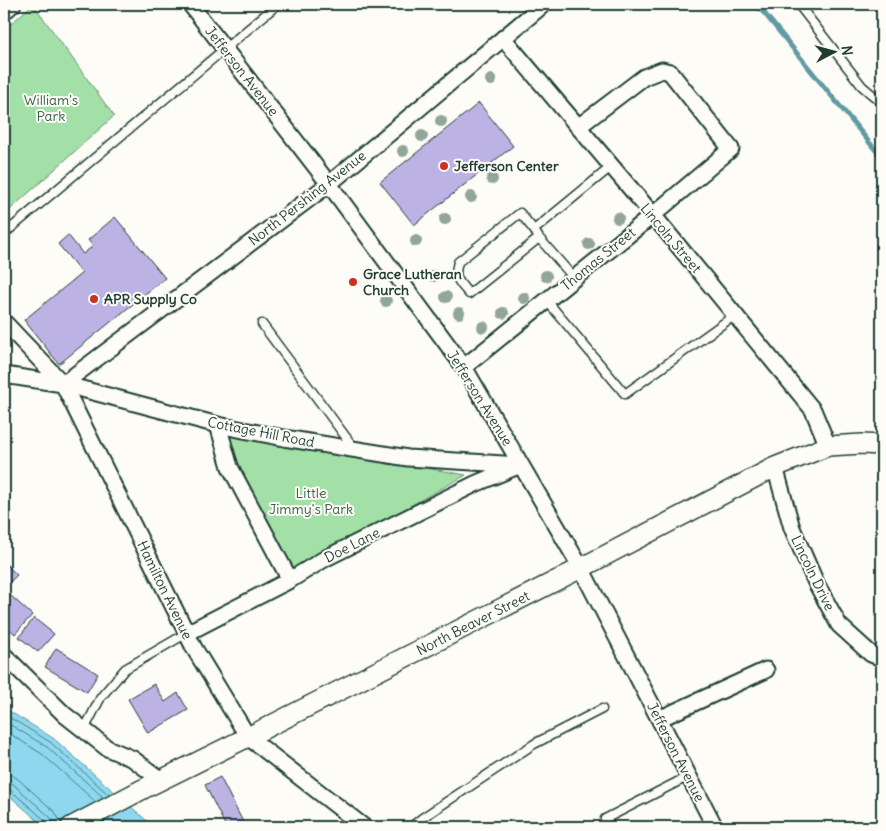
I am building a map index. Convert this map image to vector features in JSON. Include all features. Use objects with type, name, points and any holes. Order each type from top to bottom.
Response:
[{"type":"street","points":[[4,12],[14,4]]},
{"type":"street","name":"Jefferson Avenue","points":[[190,4],[329,184],[464,368],[581,568],[716,827]]},
{"type":"street","name":"North Pershing Avenue","points":[[63,384],[329,184],[544,4]]},
{"type":"street","name":"Lincoln Street","points":[[503,38],[653,215],[813,410],[828,446]]},
{"type":"street","name":"Thomas Street","points":[[464,368],[653,215],[730,149],[670,72],[662,70],[644,76],[578,127]]},
{"type":"street","name":"Hamilton Avenue","points":[[4,322],[63,384],[187,633],[248,737],[364,827]]},
{"type":"street","name":"Cottage Hill Road","points":[[4,375],[63,384],[218,425],[355,449],[408,458],[521,465]]},
{"type":"street","points":[[218,425],[230,467],[290,580]]},
{"type":"street","name":"North Beaver Street","points":[[71,827],[581,568],[775,467],[828,446],[882,445]]},
{"type":"street","name":"Doe Lane","points":[[187,633],[290,580],[335,553],[474,484],[521,465]]},
{"type":"street","name":"Lincoln Drive","points":[[775,467],[792,528],[816,583],[839,625],[876,656]]},
{"type":"street","points":[[4,655],[65,715],[107,748],[133,759],[161,780]]},
{"type":"street","points":[[659,719],[766,670]]},
{"type":"lane","points":[[4,234],[278,4]]},
{"type":"lane","points":[[798,4],[862,86],[882,103]]},
{"type":"lane","points":[[534,230],[612,166]]},
{"type":"lane","points":[[540,238],[469,294],[457,279],[455,272],[458,262],[520,213],[574,278]]},
{"type":"lane","points":[[547,301],[624,394],[735,315]]},
{"type":"lane","points":[[262,324],[355,449]]},
{"type":"lane","points":[[84,730],[101,697],[124,669],[187,633]]},
{"type":"lane","points":[[412,827],[422,818],[534,744],[602,709]]},
{"type":"lane","points":[[605,819],[689,776]]},
{"type":"green space","name":"William's Park","points":[[33,4],[114,116],[4,215],[4,30]]},
{"type":"green space","name":"Little Jimmy's Park","points":[[227,433],[466,475],[284,576]]},
{"type":"water","points":[[4,708],[53,738],[154,827],[45,827],[4,791]]},
{"type":"building","name":"Jefferson Center","points":[[479,103],[513,146],[414,225],[380,182]]},
{"type":"building","name":"APR Supply Co","points":[[115,217],[165,278],[59,364],[24,320],[82,273],[58,244],[68,235],[83,254],[93,246],[88,240]]},
{"type":"building","points":[[4,562],[17,575],[4,588]]},
{"type":"building","points":[[10,595],[32,615],[15,634],[4,624],[4,602]]},
{"type":"building","points":[[34,618],[54,634],[38,652],[19,637]]},
{"type":"building","points":[[56,648],[98,674],[87,692],[45,667]]},
{"type":"building","points":[[154,684],[165,702],[178,693],[188,710],[148,733],[128,699]]},
{"type":"building","points":[[220,777],[243,822],[233,827],[226,827],[205,785]]},
{"type":"waterway","points":[[755,4],[882,158]]},
{"type":"place","name":"Jefferson Center","points":[[444,166]]},
{"type":"place","name":"Grace Lutheran Church","points":[[353,282]]},
{"type":"place","name":"APR Supply Co","points":[[94,299]]}]
